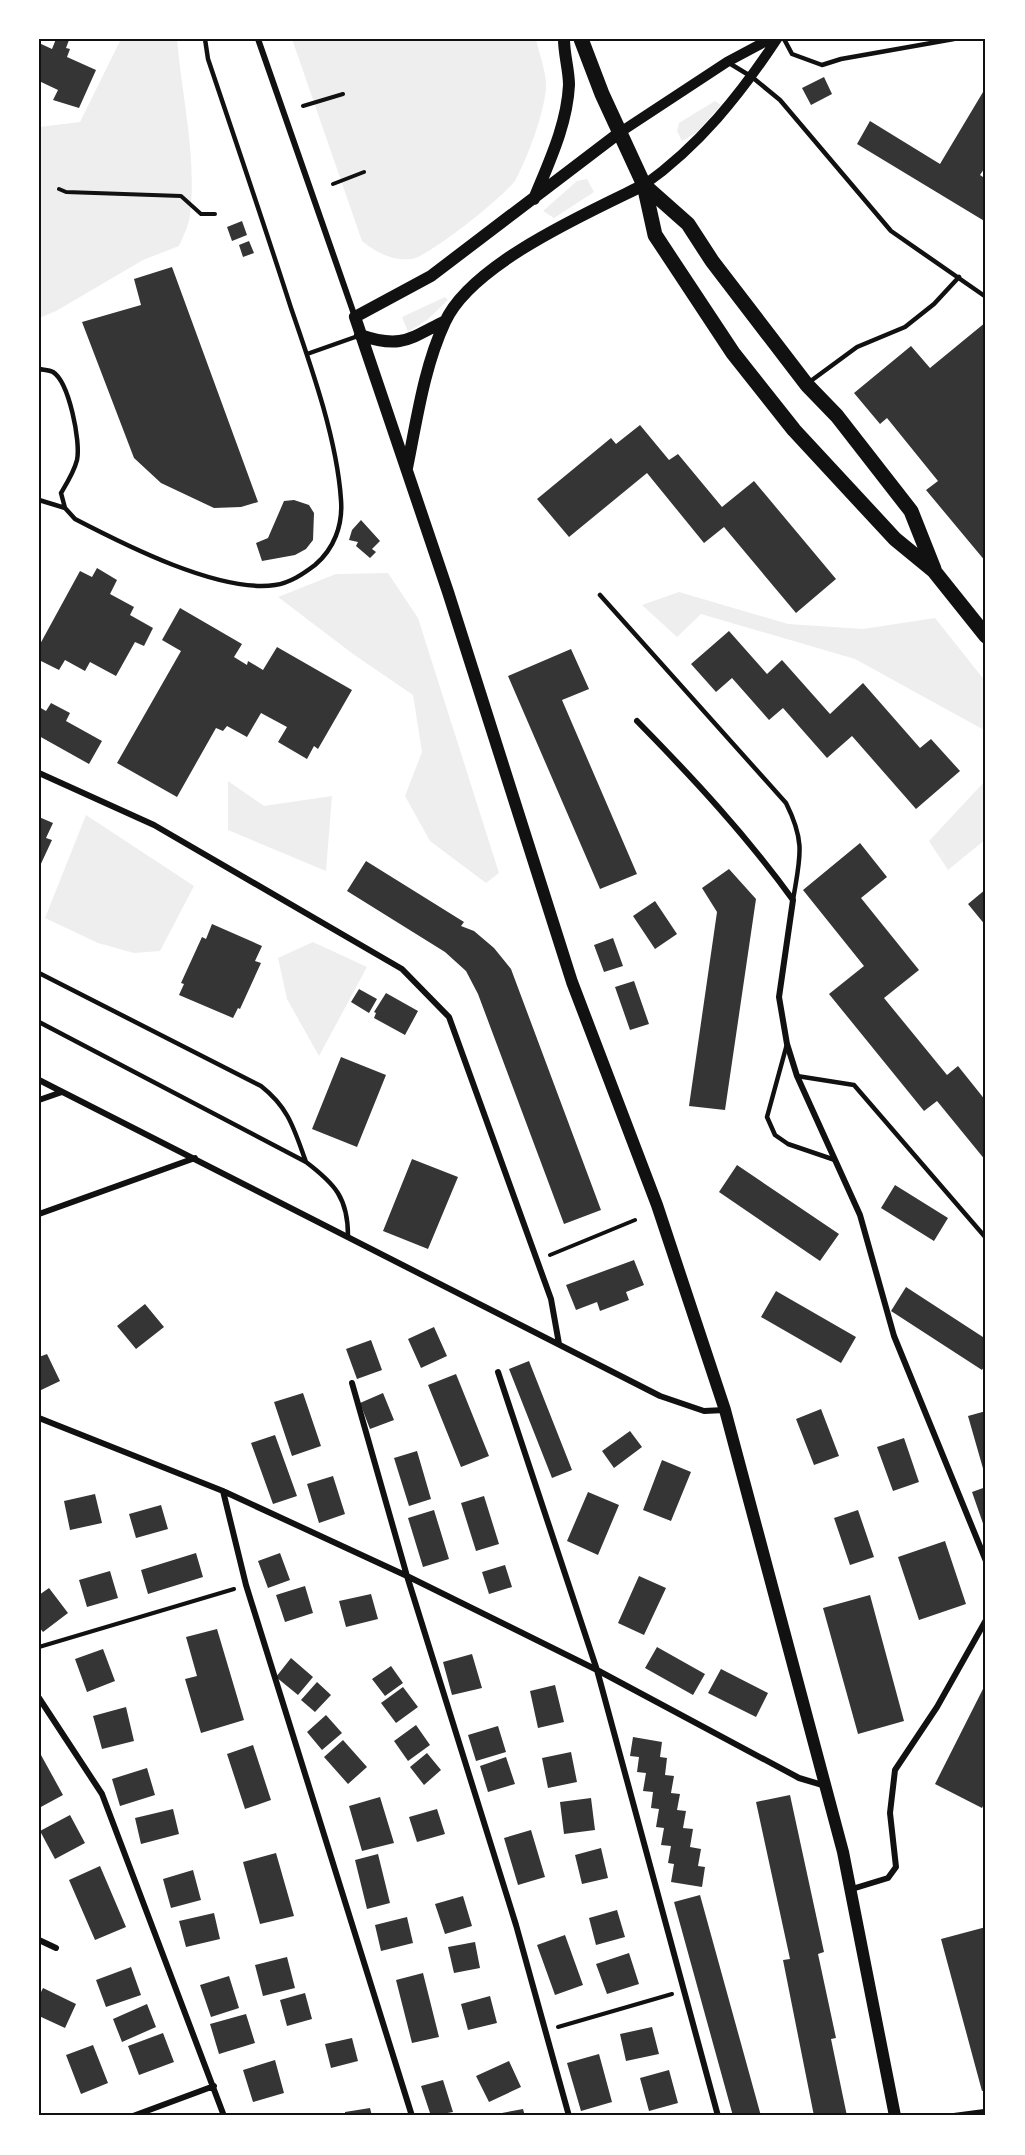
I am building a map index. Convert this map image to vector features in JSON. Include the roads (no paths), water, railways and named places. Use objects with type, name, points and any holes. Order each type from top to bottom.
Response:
[{"type":"main road","points":[[534,201],[567,108],[569,82],[564,57],[564,39]]},
{"type":"main road","points":[[581,39],[619,133],[644,185],[655,235],[733,353],[794,430],[895,539],[934,571],[986,636]]},
{"type":"main road","points":[[619,133],[534,201],[431,276],[355,317],[572,982],[657,1205],[725,1410],[852,1889],[896,2116]]},
{"type":"main road","points":[[406,469],[424,387],[445,321],[462,294],[479,277],[587,213],[644,185]]},
{"type":"main road","points":[[644,185],[688,224],[712,261],[807,385],[837,416],[911,511],[934,571]]},
{"type":"main road","points":[[360,335],[393,344],[445,321]]},
{"type":"street","points":[[258,39],[355,317]]},
{"type":"street","points":[[619,133],[727,62],[770,39]]},
{"type":"street","points":[[644,185],[691,148],[752,77],[777,39]]},
{"type":"street","points":[[637,721],[699,784],[752,843],[793,900],[779,997],[787,1044],[797,1076],[860,1215],[894,1336],[986,1560]]},
{"type":"street","points":[[39,773],[154,825],[402,969],[449,1017],[551,1299],[559,1344]]},
{"type":"street","points":[[39,1080],[680,1404],[704,1412],[725,1410]]},
{"type":"street","points":[[39,1100],[62,1092]]},
{"type":"street","points":[[39,1214],[195,1158]]},
{"type":"street","points":[[498,1372],[597,1670],[718,2116]]},
{"type":"street","points":[[352,1383],[407,1576],[516,1925],[569,2116]]},
{"type":"street","points":[[39,1418],[223,1491],[407,1576],[597,1670],[771,1764],[799,1778],[826,1786]]},
{"type":"street","points":[[223,1491],[246,1585],[412,2116]]},
{"type":"street","points":[[852,1889],[888,1878],[896,1867],[890,1813],[895,1770],[937,1707],[986,1620]]},
{"type":"street","points":[[39,1698],[102,1794],[224,2116]]},
{"type":"street","points":[[39,1940],[56,1948]]},
{"type":"street","points":[[133,2116],[214,2086]]},
{"type":"lane","points":[[39,369],[52,372],[61,381],[76,433],[78,459],[61,494],[65,508],[75,519],[106,535],[198,573],[244,585],[276,585],[301,576],[323,558],[334,542],[340,520],[341,501],[335,462],[307,354],[208,59],[205,39]]},
{"type":"lane","points":[[784,39],[792,54],[822,65],[954,39]]},
{"type":"lane","points":[[727,62],[752,77],[780,100],[891,231],[986,297]]},
{"type":"lane","points":[[807,385],[857,347],[905,327],[934,304],[959,277]]},
{"type":"lane","points":[[307,354],[360,335]]},
{"type":"lane","points":[[39,500],[65,508]]},
{"type":"lane","points":[[600,594],[786,803],[798,828],[801,855],[793,900]]},
{"type":"lane","points":[[39,974],[261,1086],[278,1100],[290,1117],[306,1162]]},
{"type":"lane","points":[[39,1022],[306,1162],[330,1179],[344,1202],[348,1218],[348,1236]]},
{"type":"lane","points":[[787,1044],[767,1117],[775,1135],[788,1144],[835,1161]]},
{"type":"lane","points":[[797,1076],[854,1085],[986,1238]]},
{"type":"lane","points":[[948,2116],[986,2111]]}]
